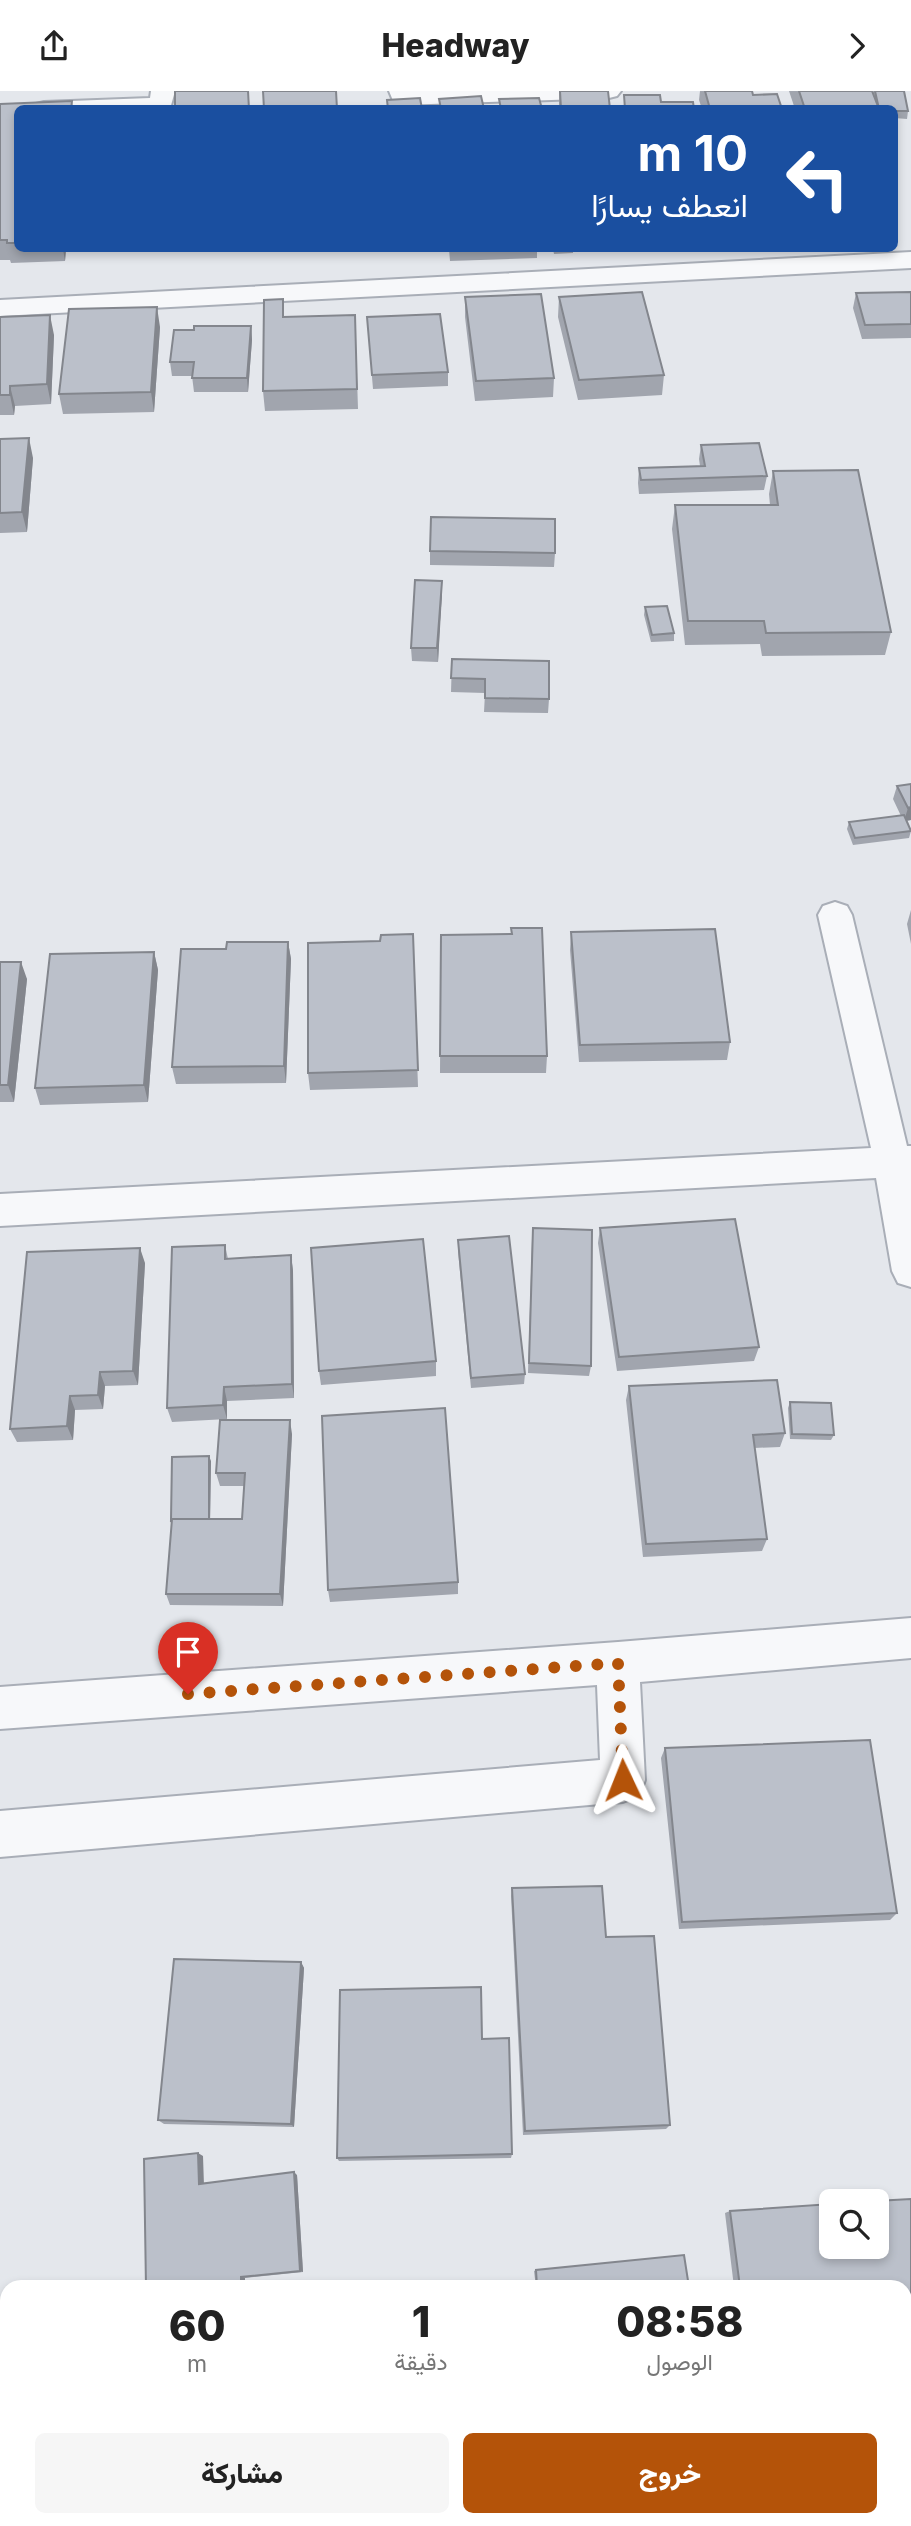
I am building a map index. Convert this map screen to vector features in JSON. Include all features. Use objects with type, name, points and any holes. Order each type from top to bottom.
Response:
[{"type":"street","points":[[401,91],[402,98],[609,91]]},
{"type":"street","points":[[0,308],[911,260]]},
{"type":"street","points":[[835,915],[902,1162],[911,1271]]},
{"type":"street","points":[[0,1210],[902,1162]]},
{"type":"street","points":[[0,1708],[618,1663],[911,1638]]},
{"type":"street","points":[[0,1834],[623,1780],[618,1663]]},
{"type":"building","points":[[175,91],[248,91],[249,105],[175,105]]},
{"type":"building","points":[[263,91],[336,91],[337,105],[264,105]]},
{"type":"building","points":[[560,91],[608,91],[610,105],[561,105]]},
{"type":"building","points":[[705,91],[777,94],[781,105],[709,105]]},
{"type":"building","points":[[799,91],[872,91],[877,105],[804,105]]},
{"type":"building","points":[[875,91],[904,91],[908,111],[898,111],[898,105],[878,105]]},
{"type":"building","points":[[624,95],[660,95],[661,102],[693,102],[693,105],[625,105]]},
{"type":"building","points":[[481,96],[483,105],[440,105],[439,99]]},
{"type":"building","points":[[420,98],[421,105],[388,105],[387,100]]},
{"type":"building","points":[[539,98],[541,105],[500,105],[499,99]]},
{"type":"building","points":[[72,101],[72,105],[14,105],[14,243],[0,240],[0,104]]},
{"type":"building","points":[[642,292],[664,375],[579,380],[559,297]]},
{"type":"building","points":[[911,292],[911,324],[865,325],[856,293]]},
{"type":"building","points":[[541,294],[554,378],[476,381],[465,297]]},
{"type":"building","points":[[283,299],[283,317],[355,315],[357,389],[263,391],[264,300]]},
{"type":"building","points":[[157,307],[151,392],[59,394],[69,309]]},
{"type":"building","points":[[440,314],[448,372],[372,375],[367,317]]},
{"type":"building","points":[[50,315],[47,384],[10,386],[10,395],[0,395],[0,317]]},
{"type":"building","points":[[194,326],[251,326],[247,378],[192,378],[194,362],[170,362],[174,330],[194,330]]},
{"type":"building","points":[[29,438],[22,512],[0,513],[0,439]]},
{"type":"building","points":[[759,443],[767,476],[641,480],[639,468],[705,466],[701,445]]},
{"type":"building","points":[[858,470],[891,632],[766,633],[764,621],[688,621],[675,505],[778,505],[773,471]]},
{"type":"building","points":[[431,517],[555,519],[555,553],[430,551]]},
{"type":"building","points":[[415,580],[442,581],[437,648],[411,648]]},
{"type":"building","points":[[667,606],[674,633],[652,635],[645,607]]},
{"type":"building","points":[[452,659],[549,661],[549,699],[485,698],[485,679],[451,678]]},
{"type":"building","points":[[911,784],[911,807],[908,808],[897,786]]},
{"type":"building","points":[[904,815],[911,831],[855,838],[849,822]]},
{"type":"building","points":[[511,928],[542,928],[547,1056],[440,1056],[441,935],[512,934]]},
{"type":"building","points":[[715,929],[730,1042],[580,1045],[571,932]]},
{"type":"building","points":[[413,934],[418,1070],[308,1073],[308,943],[380,941],[381,935]]},
{"type":"building","points":[[227,942],[288,942],[284,1066],[172,1067],[181,949],[226,949]]},
{"type":"building","points":[[154,952],[144,1085],[35,1088],[50,954]]},
{"type":"building","points":[[0,962],[21,962],[8,1085],[0,1085]]},
{"type":"building","points":[[735,1219],[759,1347],[619,1357],[600,1228]]},
{"type":"building","points":[[533,1228],[592,1230],[591,1366],[529,1363]]},
{"type":"building","points":[[509,1236],[525,1374],[471,1378],[458,1240]]},
{"type":"building","points":[[423,1239],[436,1361],[319,1371],[311,1248]]},
{"type":"building","points":[[225,1245],[225,1259],[291,1255],[292,1384],[224,1387],[223,1405],[167,1408],[172,1247]]},
{"type":"building","points":[[140,1248],[133,1371],[100,1372],[98,1395],[70,1396],[67,1426],[10,1429],[27,1252]]},
{"type":"building","points":[[777,1380],[785,1433],[753,1435],[767,1539],[646,1544],[629,1386]]},
{"type":"building","points":[[790,1402],[831,1403],[834,1435],[792,1434]]},
{"type":"building","points":[[445,1408],[458,1582],[328,1590],[322,1416]]},
{"type":"building","points":[[220,1420],[290,1420],[280,1594],[166,1594],[172,1519],[242,1519],[245,1473],[216,1473]]},
{"type":"building","points":[[209,1456],[209,1519],[171,1520],[172,1457]]},
{"type":"building","points":[[870,1740],[897,1913],[682,1922],[665,1748]]},
{"type":"building","points":[[602,1886],[606,1937],[654,1936],[670,2125],[525,2131],[512,1888]]},
{"type":"building","points":[[174,1959],[301,1962],[291,2124],[158,2120]]},
{"type":"building","points":[[481,1987],[482,2039],[509,2038],[512,2154],[337,2158],[340,1990]]},
{"type":"building","points":[[198,2153],[199,2184],[294,2172],[300,2271],[241,2277],[241,2280],[146,2280],[144,2159]]},
{"type":"building","points":[[911,2199],[911,2280],[739,2280],[730,2211],[819,2205],[819,2259],[889,2259],[889,2200]]},
{"type":"building","points":[[684,2255],[688,2280],[537,2280],[536,2270]]},
{"type":"route","points":[[188,1694],[618,1663],[623,1780]]}]
